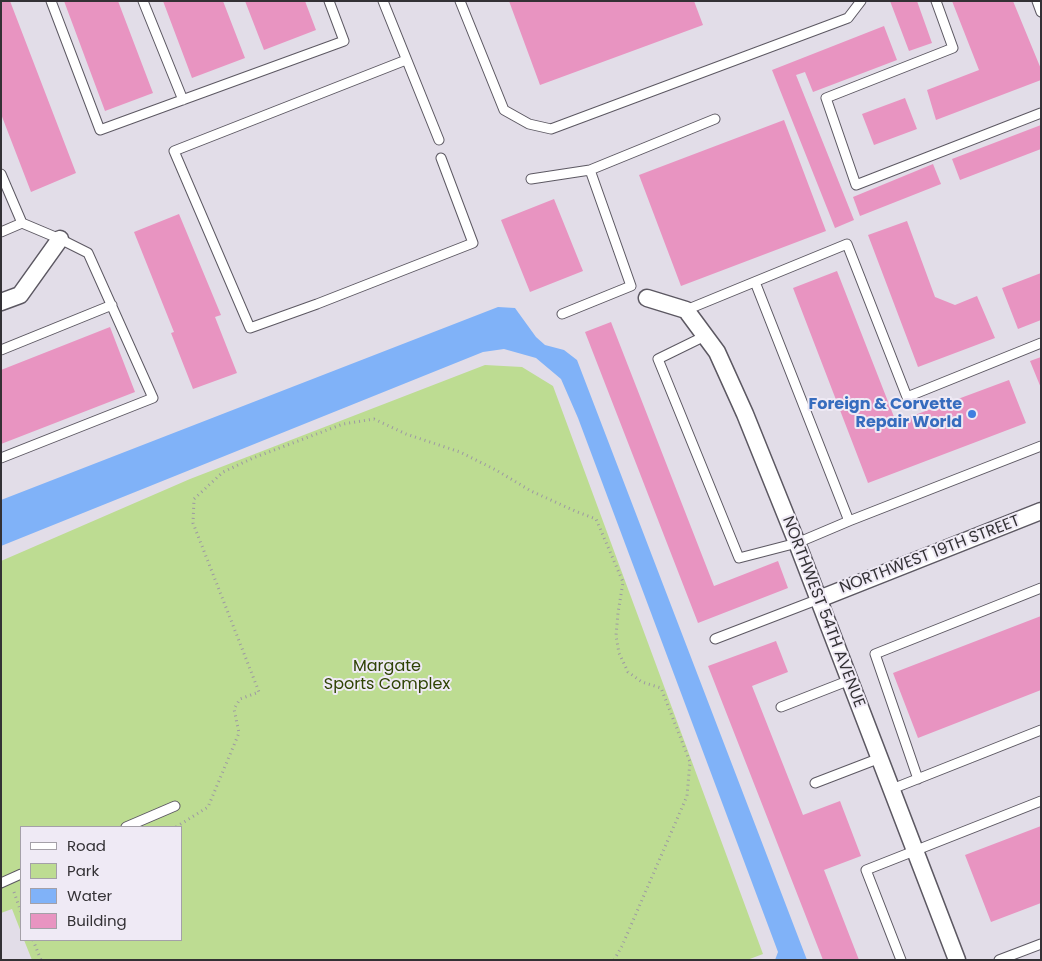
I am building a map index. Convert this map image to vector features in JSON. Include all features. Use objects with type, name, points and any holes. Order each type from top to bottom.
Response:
[{"type":"street","points":[[1,302],[20,295],[60,239]]},
{"type":"street","points":[[639,292],[686,310]]},
{"type":"street","name":"NORTHWEST 54TH AVENUE","points":[[686,310],[717,352],[746,414],[958,960]]},
{"type":"street","name":"NORTHWEST 19TH STREET","points":[[818,599],[1041,511]]},
{"type":"lane","points":[[51,1],[100,130],[344,41],[329,1]]},
{"type":"lane","points":[[143,1],[183,100]]},
{"type":"lane","points":[[383,1],[439,140]]},
{"type":"lane","points":[[460,1],[504,110],[529,124],[551,128],[848,18],[861,1]]},
{"type":"lane","points":[[936,1],[953,48],[826,98],[856,184],[1041,113]]},
{"type":"lane","points":[[1037,1],[1041,12]]},
{"type":"lane","points":[[406,60],[174,151],[250,328],[473,243],[441,158]]},
{"type":"lane","points":[[531,179],[590,170],[715,119]]},
{"type":"lane","points":[[562,314],[639,292],[590,170]]},
{"type":"lane","points":[[1,174],[22,223],[88,252],[153,398],[1,458]]},
{"type":"lane","points":[[1,232],[22,223]]},
{"type":"lane","points":[[686,310],[847,244],[908,397],[1041,343]]},
{"type":"lane","points":[[756,282],[849,521]]},
{"type":"lane","points":[[1,350],[112,305]]},
{"type":"lane","points":[[705,336],[658,359],[739,558],[797,543],[1041,446]]},
{"type":"lane","points":[[918,779],[875,654],[1041,588]]},
{"type":"lane","points":[[715,639],[818,599]]},
{"type":"lane","points":[[781,707],[850,680]]},
{"type":"lane","points":[[892,789],[1041,730]]},
{"type":"lane","points":[[815,783],[880,758]]},
{"type":"lane","points":[[901,960],[866,870],[1041,801]]},
{"type":"lane","points":[[128,826],[175,806]]},
{"type":"lane","points":[[1,883],[20,874]]},
{"type":"lane","points":[[999,960],[1041,944]]},
{"type":"path","points":[[178,826],[208,807],[239,733],[234,709],[240,699],[259,692],[193,523],[194,499],[223,472],[253,458],[343,424],[374,419],[406,434],[460,452],[496,470],[531,491],[596,519],[623,582],[616,636],[620,653],[628,672],[642,682],[661,688],[690,762],[687,796],[622,946],[614,960]]},
{"type":"path","points":[[14,893],[20,909]]},
{"type":"path","points":[[33,941],[41,960]]},
{"type":"green space","name":"Margate Sports Complex","points":[[485,365],[522,367],[553,386],[763,954],[747,960],[32,960],[24,941],[182,941],[182,826],[20,826],[20,929],[12,909],[1,913],[1,561],[190,479]]},
{"type":"water","points":[[498,307],[515,308],[536,337],[545,345],[564,350],[577,360],[807,960],[775,960],[778,952],[578,418],[561,379],[536,358],[504,349],[483,352],[1,546],[1,500]]},
{"type":"building","points":[[1,1],[10,1],[76,173],[31,192],[1,114]]},
{"type":"building","points":[[64,1],[118,1],[153,93],[105,111]]},
{"type":"building","points":[[163,1],[223,1],[245,58],[192,78]]},
{"type":"building","points":[[245,1],[305,1],[316,30],[264,50]]},
{"type":"building","points":[[509,1],[694,1],[703,25],[540,85]]},
{"type":"building","points":[[890,1],[917,1],[932,43],[909,51]]},
{"type":"building","points":[[952,1],[1013,1],[1041,69],[1041,80],[936,120],[927,90],[979,70]]},
{"type":"building","points":[[884,26],[897,60],[813,92],[805,72],[796,75],[854,220],[835,228],[772,70]]},
{"type":"building","points":[[905,98],[917,129],[874,145],[862,114]]},
{"type":"building","points":[[784,120],[826,231],[681,286],[639,175]]},
{"type":"building","points":[[1041,125],[1041,149],[960,180],[952,159]]},
{"type":"building","points":[[933,164],[941,184],[860,216],[853,197]]},
{"type":"building","points":[[554,199],[583,271],[530,292],[501,220]]},
{"type":"building","points":[[179,214],[221,315],[215,317],[237,373],[193,389],[171,333],[174,332],[134,232]]},
{"type":"building","points":[[907,221],[935,297],[955,305],[977,296],[995,338],[918,367],[868,235]]},
{"type":"building","points":[[837,271],[896,422],[1009,380],[1026,423],[868,483],[793,288]]},
{"type":"building","points":[[1041,273],[1041,320],[1018,329],[1002,288]]},
{"type":"building","points":[[611,322],[714,586],[778,561],[788,588],[698,623],[585,332]]},
{"type":"building","points":[[110,327],[135,392],[1,444],[1,370]]},
{"type":"building","points":[[1041,357],[1041,388],[1030,361]]},
{"type":"building","points":[[1041,616],[1041,690],[918,738],[893,673]]},
{"type":"building","points":[[776,641],[788,672],[752,686],[803,815],[840,801],[861,856],[824,870],[859,960],[823,960],[708,666]]},
{"type":"building","points":[[1041,826],[1041,903],[991,922],[965,855]]},
{"type":"place","name":"Foreign & Corvette Repair World","points":[[972,414]]}]
